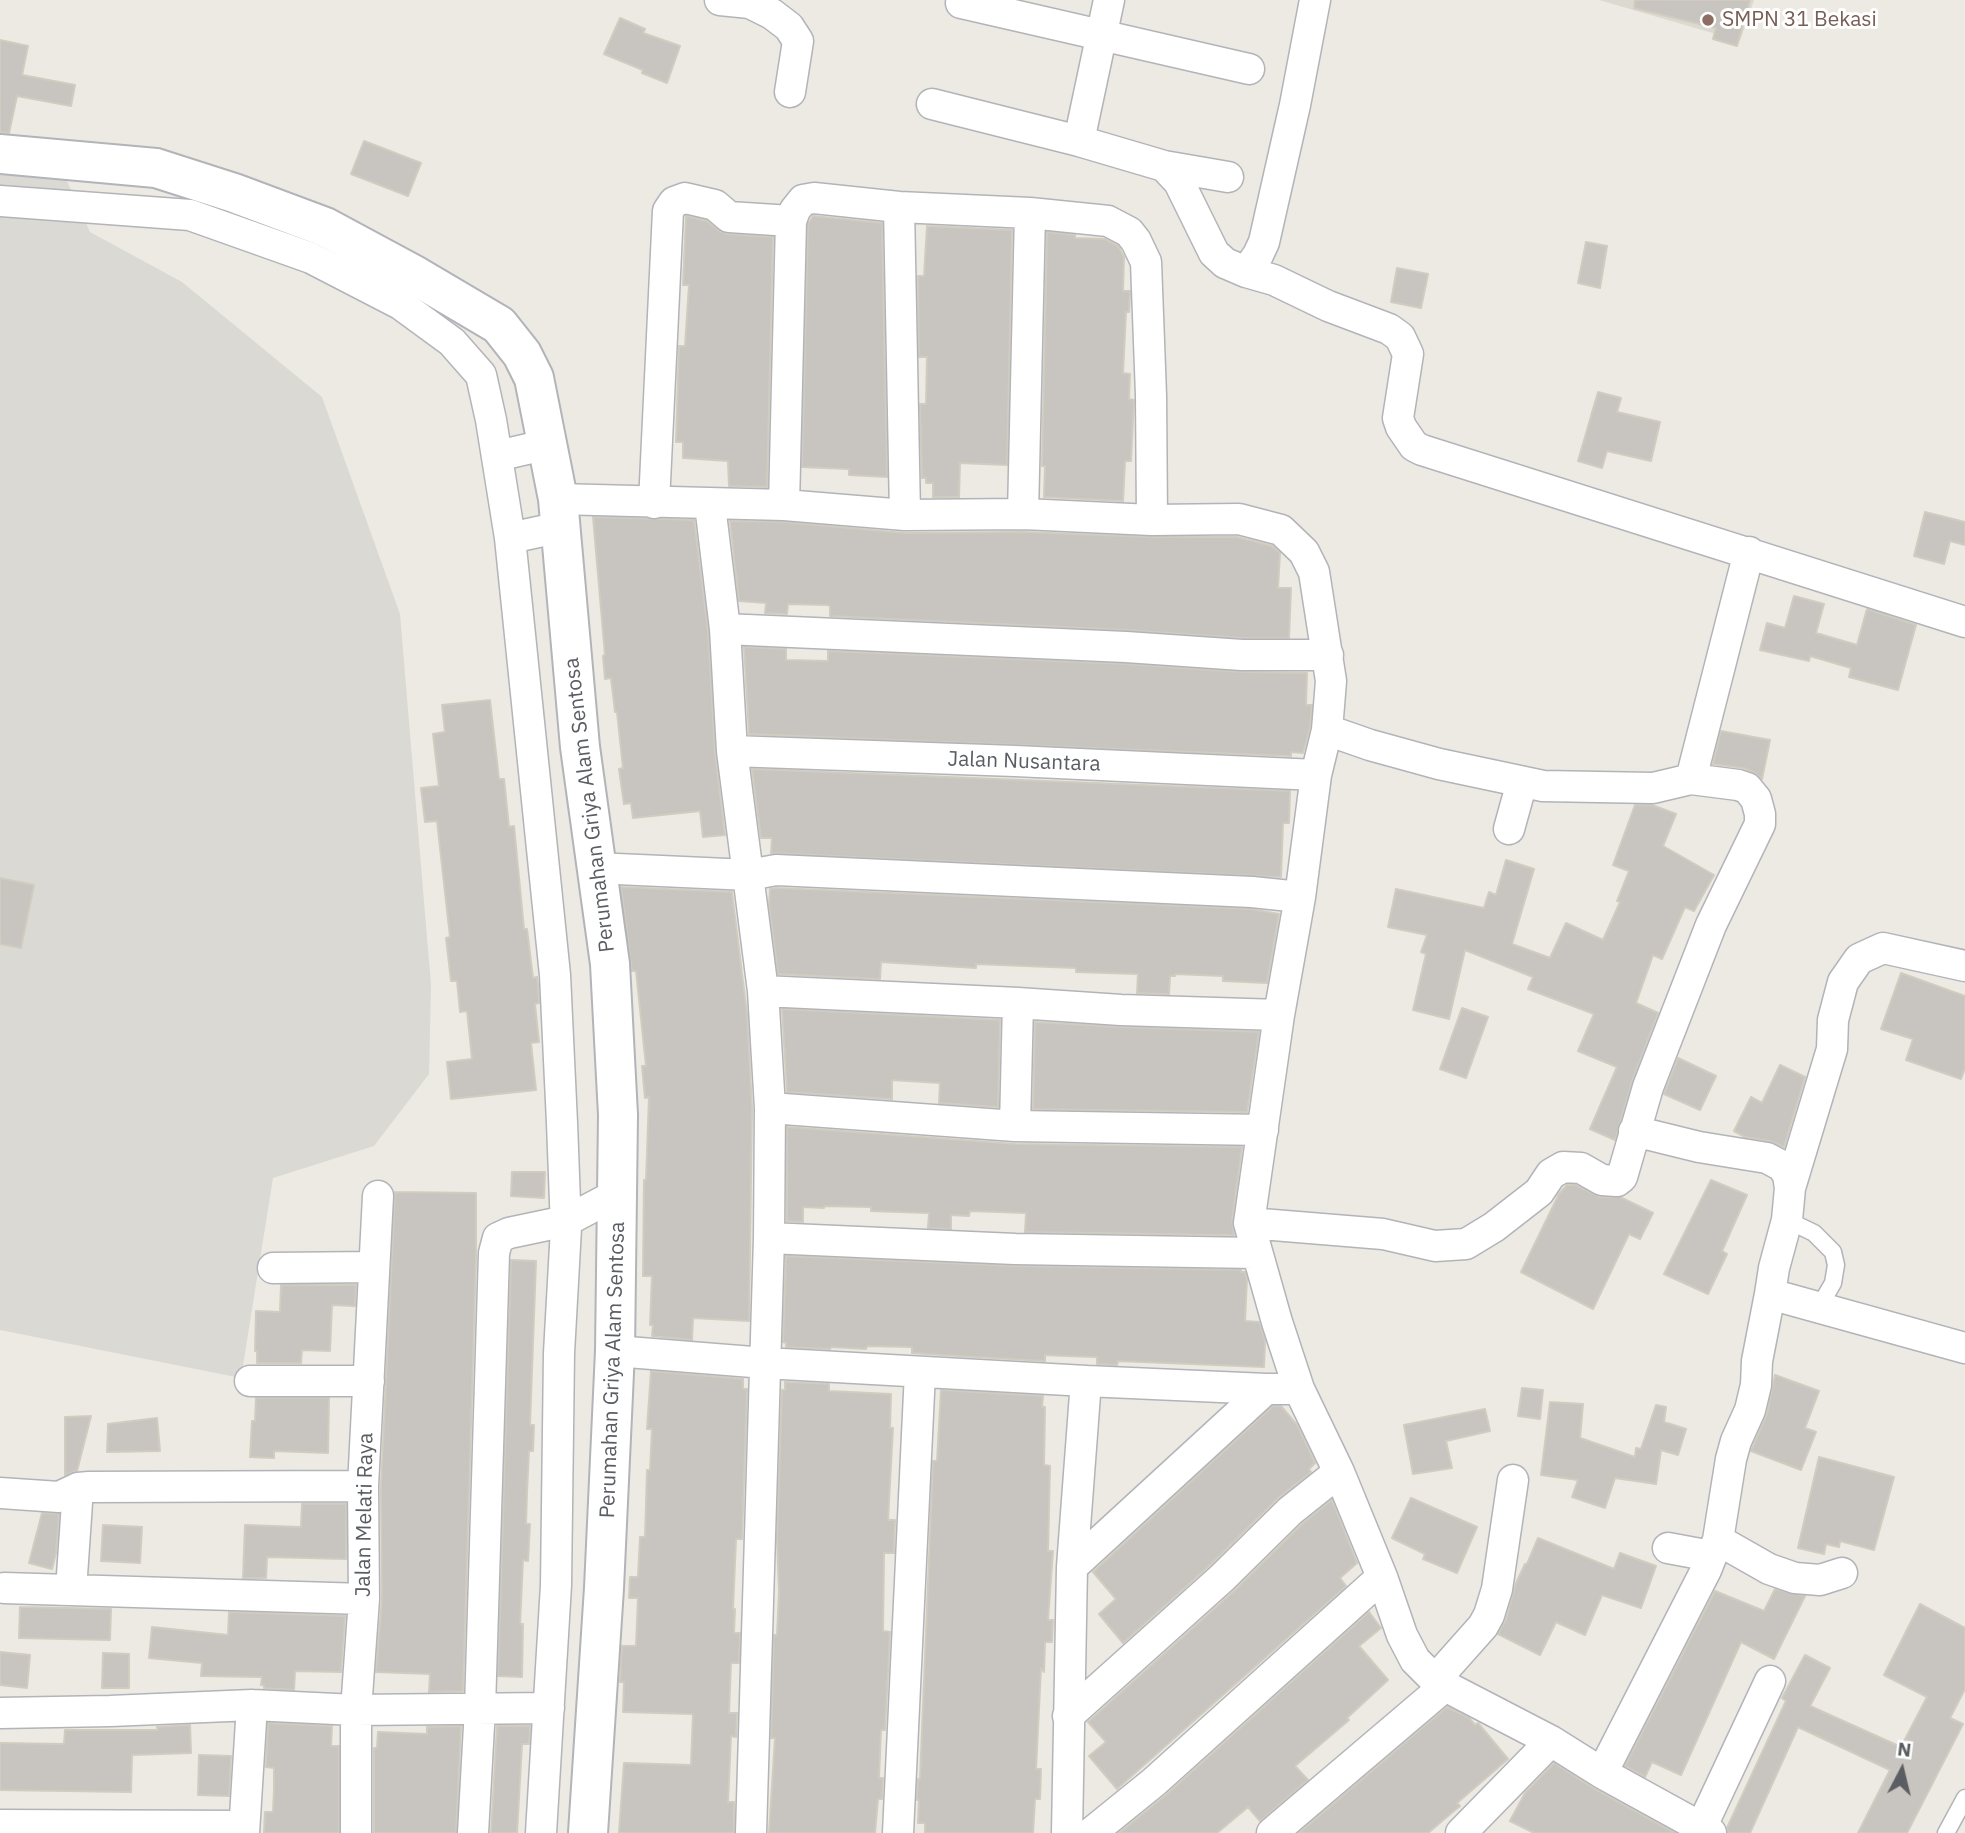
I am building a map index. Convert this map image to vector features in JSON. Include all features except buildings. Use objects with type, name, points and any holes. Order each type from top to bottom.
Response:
[{"type":"street","points":[[720,0],[750,2],[789,27],[798,41],[790,92]]},
{"type":"street","points":[[1079,141],[1109,0]]},
{"type":"street","points":[[1246,272],[1264,242],[1315,0]]},
{"type":"street","points":[[961,3],[1249,69]]},
{"type":"street","points":[[932,104],[1079,141],[1164,166],[1228,177]]},
{"type":"street","name":"Perumahan Griya Alam Sentosa","points":[[0,154],[156,168],[234,193],[325,227],[408,290],[499,325],[507,333],[534,379],[549,444],[559,513],[580,747],[610,964],[618,1115],[615,1352],[604,1588],[588,1833]]},
{"type":"street","points":[[1164,166],[1180,182],[1214,253],[1225,263],[1274,280],[1328,306],[1389,328],[1400,337],[1408,354],[1398,418],[1414,446],[1965,622]]},
{"type":"street","points":[[654,503],[668,211],[674,201],[685,198],[715,205],[730,217],[791,221]]},
{"type":"street","points":[[784,505],[791,221],[803,200],[814,198],[899,207],[1030,213],[1108,221],[1129,232],[1146,262],[1152,520]]},
{"type":"street","points":[[0,201],[190,215],[408,290],[481,375],[510,538],[555,975],[566,1221],[559,1353],[556,1585],[541,1833]]},
{"type":"street","points":[[899,207],[905,514]]},
{"type":"street","points":[[1023,514],[1030,213]]},
{"type":"street","points":[[497,456],[549,444]]},
{"type":"street","points":[[510,538],[559,513],[654,503],[784,505],[905,514],[1023,514],[1152,520],[1240,519],[1274,526],[1288,534],[1304,552],[1314,572],[1331,681],[1327,730],[1316,775],[1300,897],[1279,1015],[1248,1223],[1255,1253],[1299,1389],[1339,1472],[1382,1577],[1402,1635],[1415,1660],[1440,1683],[1550,1741],[1706,1830],[1770,1681]]},
{"type":"street","points":[[710,505],[725,629],[732,751],[764,991],[770,1108],[769,1238],[751,1833]]},
{"type":"street","points":[[1691,779],[1749,552]]},
{"type":"street","points":[[725,629],[1241,654],[1328,655]]},
{"type":"street","points":[[1248,1223],[1383,1234],[1436,1246],[1466,1244],[1494,1227],[1539,1192],[1551,1174],[1563,1167],[1581,1168],[1602,1180],[1617,1181],[1622,1177],[1648,1087],[1711,925],[1760,824],[1759,807],[1752,793],[1747,788],[1728,783],[1691,779],[1653,788],[1569,788],[1522,782],[1428,761],[1327,730]]},
{"type":"street","name":"Jalan Nusantara","points":[[732,751],[1316,775]]},
{"type":"street","points":[[1509,829],[1522,782]]},
{"type":"street","points":[[595,868],[749,875],[776,870],[1252,892],[1300,897]]},
{"type":"street","points":[[1602,1773],[1715,1548],[1731,1459],[1750,1410],[1756,1385],[1759,1348],[1777,1255],[1787,1220],[1790,1188],[1832,1049],[1833,1020],[1843,982],[1859,959],[1883,948],[1965,966]]},
{"type":"street","points":[[764,991],[1121,1010],[1279,1015]]},
{"type":"street","points":[[1015,1126],[1018,1003]]},
{"type":"street","points":[[770,1108],[1015,1126],[1263,1130]]},
{"type":"street","points":[[1634,1131],[1699,1147],[1767,1158],[1782,1166],[1788,1175],[1790,1188]]},
{"type":"street","points":[[472,1833],[480,1709],[494,1253],[498,1238],[509,1233],[566,1221],[619,1193]]},
{"type":"street","name":"Jalan Melati Raya","points":[[356,1833],[356,1710],[364,1599],[363,1486],[378,1196]]},
{"type":"street","points":[[769,1238],[1015,1249],[1255,1253]]},
{"type":"street","points":[[273,1268],[374,1266]]},
{"type":"street","points":[[1770,1294],[1965,1348]]},
{"type":"street","points":[[615,1352],[1086,1381],[1299,1389]]},
{"type":"street","points":[[898,1833],[920,1372]]},
{"type":"street","points":[[250,1381],[369,1381]]},
{"type":"street","points":[[1067,1833],[1072,1567],[1086,1381]]},
{"type":"street","points":[[1072,1567],[1266,1389]]},
{"type":"street","points":[[1068,1716],[1222,1578],[1290,1511],[1339,1472]]},
{"type":"street","points":[[1272,1833],[1440,1683],[1483,1626],[1497,1589],[1513,1480]]},
{"type":"street","points":[[0,1493],[59,1497],[78,1488],[363,1486]]},
{"type":"street","points":[[71,1590],[78,1488]]},
{"type":"street","points":[[1668,1548],[1715,1548],[1795,1578],[1820,1580],[1842,1573]]},
{"type":"street","points":[[1091,1833],[1153,1782],[1382,1577]]},
{"type":"street","points":[[4,1588],[364,1599]]},
{"type":"street","points":[[0,1713],[252,1705],[356,1710],[549,1708]]},
{"type":"street","points":[[0,1825],[60,1829],[244,1830],[252,1705]]},
{"type":"street","points":[[1474,1830],[1550,1741]]},
{"type":"lane","points":[[1787,1220],[1814,1233],[1833,1252],[1836,1265],[1833,1283],[1819,1307]]},
{"type":"lane","points":[[1946,1833],[1965,1798]]},
{"type":"shaded area","name":"SMPN 31 Bekasi","points":[[1599,0],[1754,0],[1740,41]]},
{"type":"shaded area","points":[[0,165],[61,168],[90,232],[182,282],[322,397],[400,614],[431,985],[429,1074],[374,1146],[273,1178],[241,1378],[0,1330]]},
{"type":"place","name":"SMPN 31 Bekasi","points":[[1708,20]]}]
